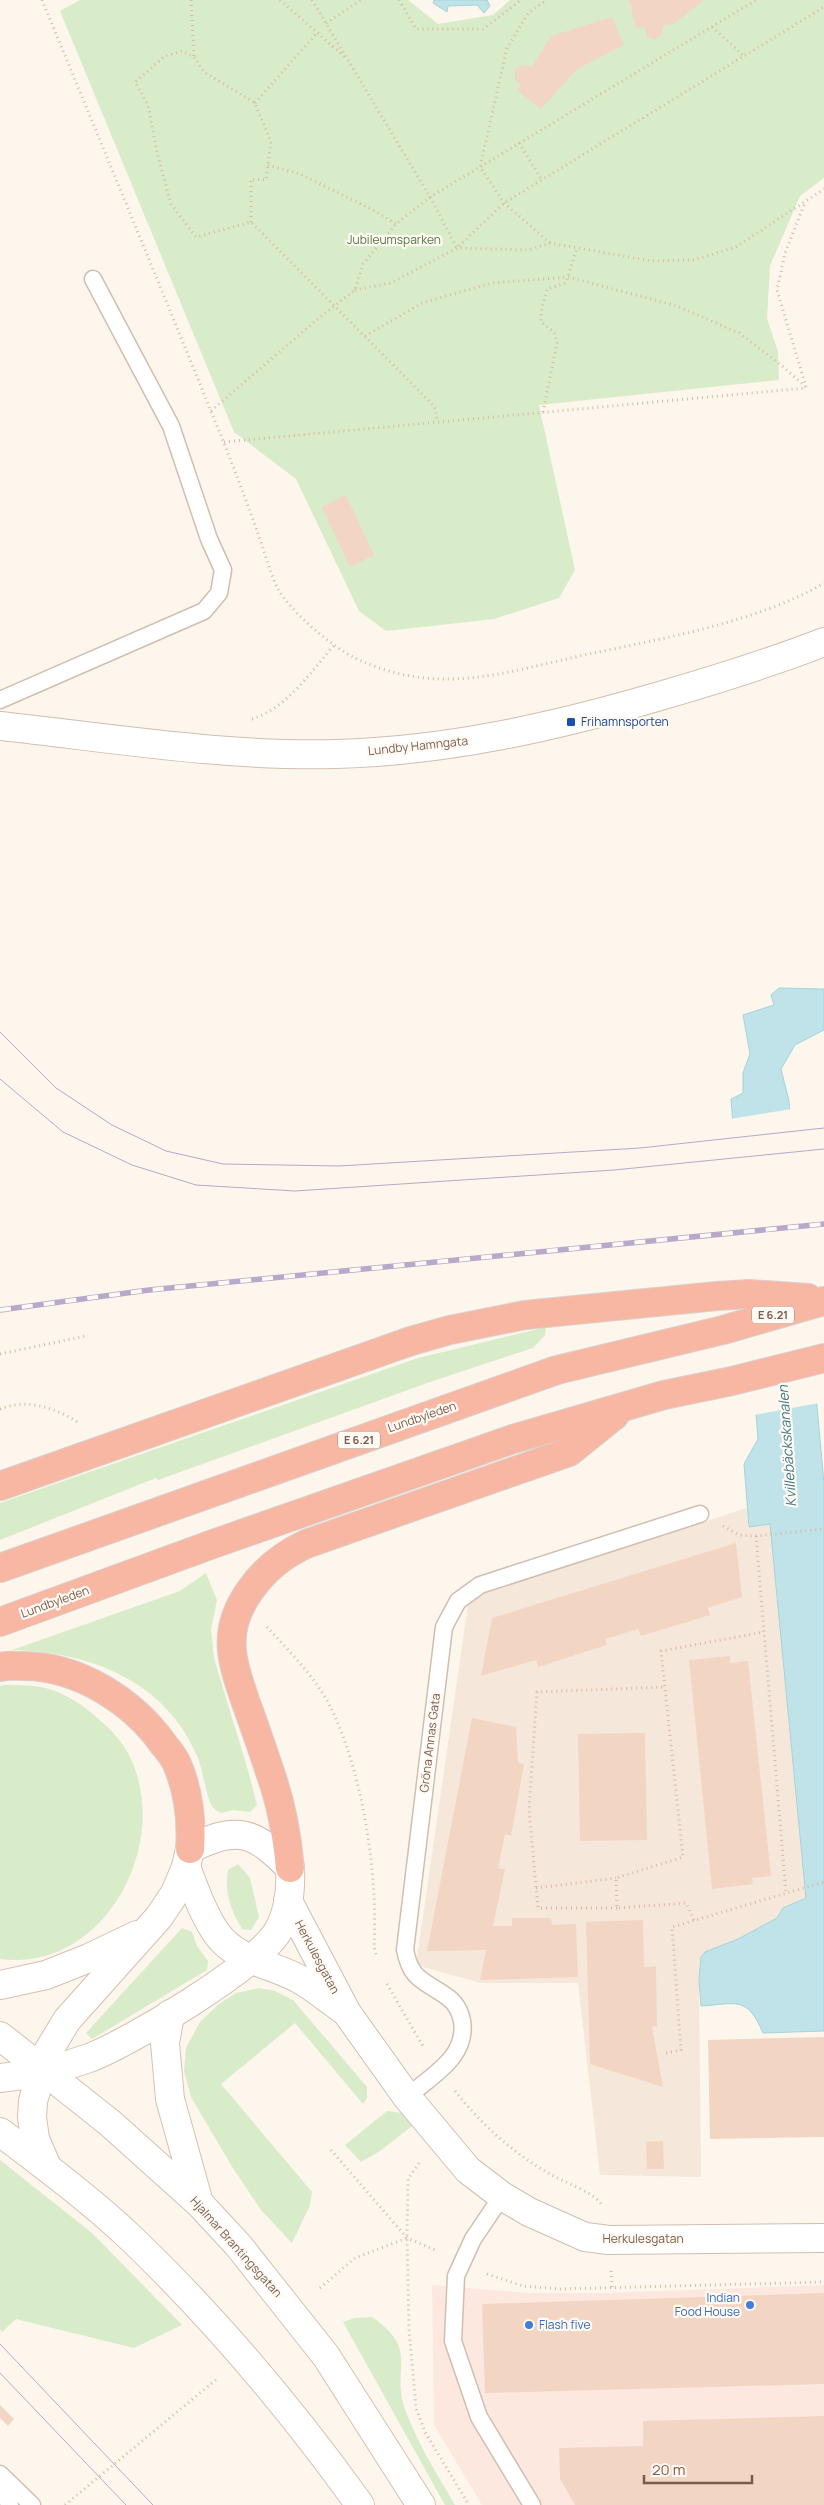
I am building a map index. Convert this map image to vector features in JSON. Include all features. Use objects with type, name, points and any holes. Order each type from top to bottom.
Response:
[{"type":"highway","points":[[0,1486],[411,1341],[450,1330],[525,1315],[717,1296],[749,1294],[824,1300]]},
{"type":"highway","name":"Lundbyleden","points":[[0,1568],[557,1370],[723,1330],[824,1300]]},
{"type":"highway","name":"Lundbyleden","points":[[0,1622],[513,1439],[664,1395],[732,1381],[824,1358]]},
{"type":"highway","points":[[290,1868],[287,1834],[280,1804],[235,1670],[230,1647],[237,1610],[256,1582],[283,1555],[306,1544],[570,1452],[626,1407]]},
{"type":"highway","points":[[0,1667],[38,1666],[89,1682],[124,1703],[154,1730],[176,1762],[190,1801],[188,1858]]},
{"type":"main road","name":"Lundby Hamngata","points":[[0,726],[264,753],[337,754],[441,746],[571,722],[720,679],[778,660],[824,642]]},
{"type":"main road","points":[[0,2078],[19,2076],[42,2070],[89,2058],[170,2014],[251,1960],[267,1946],[278,1930],[291,1887],[290,1868],[271,1849],[250,1836],[226,1834],[188,1858],[175,1892],[150,1929],[67,2020],[51,2045],[42,2070],[33,2101],[32,2117],[35,2139],[47,2167]]},
{"type":"main road","name":"Herkulesgatan","points":[[188,1858],[196,1895],[218,1935],[231,1947],[251,1960],[300,1979],[347,2013]]},
{"type":"main road","name":"Herkulesgatan","points":[[288,1901],[347,2013],[408,2097],[468,2170],[502,2196],[529,2212],[585,2237],[609,2240],[824,2238]]},
{"type":"main road","points":[[0,1985],[46,1975],[89,1958],[150,1929]]},
{"type":"main road","points":[[170,2014],[165,2043],[170,2099],[199,2203]]},
{"type":"main road","name":"Hjalmar Brantingsgatan","points":[[0,2036],[110,2123],[199,2203],[260,2272],[326,2356],[421,2505]]},
{"type":"main road","points":[[0,2132],[47,2167],[132,2239],[205,2312],[317,2444],[360,2505]]},
{"type":"lane","points":[[0,700],[204,611],[219,593],[223,570],[209,539],[171,426],[94,279]]},
{"type":"lane","name":"Gröna Annas Gata","points":[[408,2097],[450,2061],[462,2038],[460,2013],[448,1997],[418,1979],[408,1966],[405,1950],[444,1627],[458,1601],[480,1585],[700,1514]]},
{"type":"lane","points":[[502,2196],[473,2239],[456,2276],[453,2340],[479,2417],[532,2505]]},
{"type":"lane","points":[[0,2474],[32,2505]]},
{"type":"lane","points":[[0,2488],[10,2505]]},
{"type":"path","points":[[42,0],[224,442],[278,590],[298,612],[334,645],[354,658],[413,678],[448,681],[479,678],[640,644],[744,617],[782,603],[824,583]]},
{"type":"path","points":[[191,0],[194,57]]},
{"type":"path","points":[[280,0],[348,59]]},
{"type":"path","points":[[312,0],[430,196],[457,248]]},
{"type":"path","points":[[326,23],[361,0]]},
{"type":"path","points":[[399,0],[416,30],[484,29],[521,0]]},
{"type":"path","points":[[547,0],[529,12],[507,48],[480,167],[504,203],[550,243]]},
{"type":"path","points":[[355,290],[363,264],[396,224],[430,196],[756,0]]},
{"type":"path","points":[[211,411],[355,290],[391,283],[457,248],[504,203],[824,7]]},
{"type":"path","points":[[712,26],[744,56]]},
{"type":"path","points":[[255,104],[317,33]]},
{"type":"path","points":[[251,222],[196,236],[171,204],[157,152],[148,105],[135,82],[165,56],[182,51],[194,57],[204,72],[255,104],[271,142],[266,180],[251,179],[251,222],[434,407],[437,422]]},
{"type":"path","points":[[519,143],[542,180]]},
{"type":"path","points":[[268,165],[300,174],[378,212],[396,224]]},
{"type":"path","points":[[457,248],[529,250],[550,243],[651,261],[693,260],[736,247],[824,190]]},
{"type":"path","points":[[805,204],[785,253],[777,290],[806,388]]},
{"type":"path","points":[[543,412],[557,343],[554,332],[541,322],[540,312],[547,290],[566,283],[578,248]]},
{"type":"path","points":[[364,336],[422,303],[492,283],[568,277],[677,306],[739,333],[781,365],[806,388]]},
{"type":"path","points":[[224,442],[806,388]]},
{"type":"path","points":[[244,720],[259,716],[284,700],[334,645]]},
{"type":"path","points":[[0,1354],[86,1336]]},
{"type":"path","points":[[0,1409],[10,1405],[30,1403],[70,1417],[86,1428]]},
{"type":"path","points":[[700,1514],[739,1535],[756,1536],[824,1529]]},
{"type":"path","points":[[756,1536],[786,1893]]},
{"type":"path","points":[[260,1620],[300,1663],[330,1707],[348,1756],[360,1799],[374,1880],[374,1946],[378,1961]]},
{"type":"path","points":[[536,1888],[616,1878],[684,1857],[661,1651],[764,1632]]},
{"type":"path","points":[[665,1686],[538,1692],[529,1810],[538,1908],[618,1908],[686,1903],[694,1920]]},
{"type":"path","points":[[616,1878],[618,1908]]},
{"type":"path","points":[[666,2053],[681,2050],[672,1927],[763,1898],[824,1882]]},
{"type":"path","points":[[386,1984],[438,2071],[473,2113]]},
{"type":"path","points":[[331,2150],[406,2238],[430,2246],[461,2264],[523,2286],[560,2289],[824,2282]]},
{"type":"path","points":[[422,2159],[408,2179],[406,2238],[409,2329],[416,2408],[425,2432],[469,2505]]},
{"type":"path","points":[[320,2288],[355,2258],[406,2238]]},
{"type":"path","points":[[65,2505],[222,2375]]},
{"type":"shaded area","points":[[747,1508],[749,1527],[770,1523],[806,1898],[783,1908],[777,1918],[738,1939],[705,1952],[699,1980],[701,2177],[600,2175],[578,1983],[481,1983],[416,1965],[469,1598]]},
{"type":"shaded area","points":[[432,2285],[528,2293],[603,2293],[824,2285],[824,2505],[482,2505],[434,2425]]},
{"type":"green space","name":"Jubileumsparken","points":[[80,0],[408,0],[438,24],[493,15],[510,0],[824,0],[824,178],[800,196],[770,266],[767,318],[778,352],[779,380],[539,405],[575,570],[559,598],[494,619],[386,631],[359,611],[296,479],[234,432],[60,11]]},
{"type":"green space","points":[[546,1327],[545,1335],[533,1348],[430,1382],[158,1480],[156,1478],[0,1540],[0,1503],[418,1358]]},
{"type":"green space","points":[[206,1573],[217,1600],[211,1630],[214,1658],[257,1805],[250,1812],[233,1810],[221,1813],[214,1809],[208,1796],[198,1758],[184,1731],[167,1709],[146,1691],[123,1676],[97,1665],[70,1657],[12,1650],[180,1591]]},
{"type":"green space","points":[[0,1686],[34,1686],[50,1689],[74,1700],[88,1710],[113,1733],[126,1749],[140,1789],[142,1826],[135,1861],[120,1895],[99,1924],[71,1945],[37,1958],[0,1959]]},
{"type":"green space","points":[[238,1864],[250,1878],[259,1917],[251,1930],[242,1929],[228,1894],[228,1870]]},
{"type":"green space","points":[[182,1928],[192,1932],[197,1946],[208,1961],[207,1970],[92,2039],[86,2033]]},
{"type":"green space","points":[[259,1988],[275,1991],[293,2000],[367,2087],[367,2098],[363,2104],[295,2023],[221,2084],[312,2192],[310,2205],[292,2243],[261,2210],[231,2165],[191,2097],[184,2071],[186,2048],[200,2022],[219,2004],[236,1993]]},
{"type":"green space","points":[[387,2111],[403,2113],[412,2126],[380,2151],[361,2162],[345,2145]]},
{"type":"green space","points":[[0,2160],[92,2233],[182,2325],[134,2348],[16,2319],[2,2332],[0,2329]]},
{"type":"green space","points":[[372,2317],[387,2329],[395,2339],[400,2350],[402,2394],[405,2409],[421,2446],[455,2505],[445,2505],[343,2322],[355,2318]]},
{"type":"water","points":[[434,0],[487,0],[490,6],[484,13],[477,5],[448,6],[447,12],[433,3]]},
{"type":"water","name":"Kvillebäckskanalen","points":[[779,988],[824,989],[824,1030],[795,1045],[781,1069],[789,1101],[824,1483],[824,2031],[763,2033],[757,2021],[746,2007],[739,2004],[701,2006],[699,1980],[701,1957],[705,1952],[738,1939],[777,1918],[783,1908],[806,1898],[770,1524],[749,1527],[744,1464],[758,1439],[731,1099],[743,1093],[743,1073],[750,1054],[743,1015],[774,1005],[771,995]]},
{"type":"pier","points":[[792,1109],[819,1403],[754,1415],[730,1119]]},
{"type":"building","points":[[629,0],[704,0],[673,24],[664,25],[661,35],[655,39],[647,37],[645,27],[636,28]]},
{"type":"building","points":[[612,17],[624,45],[577,69],[541,109],[517,90],[521,84],[515,80],[515,69],[523,65],[532,67],[551,36]]},
{"type":"building","points":[[346,495],[374,555],[350,567],[322,507]]},
{"type":"building","points":[[736,1543],[742,1597],[708,1608],[710,1615],[641,1636],[638,1629],[605,1639],[607,1645],[538,1667],[536,1660],[481,1676],[492,1618]]},
{"type":"building","points":[[730,1656],[730,1663],[748,1661],[771,1876],[752,1878],[753,1884],[712,1889],[689,1660]]},
{"type":"building","points":[[472,1718],[516,1727],[518,1763],[524,1764],[511,1836],[505,1834],[498,1868],[505,1869],[493,1926],[512,1926],[512,1918],[551,1918],[552,1925],[576,1924],[578,1977],[480,1980],[486,1950],[427,1951]]},
{"type":"building","points":[[645,1733],[647,1840],[580,1841],[578,1734]]},
{"type":"building","points":[[643,1920],[644,1967],[656,1966],[657,2026],[652,2027],[663,2087],[590,2064],[586,1922]]},
{"type":"building","points":[[824,2037],[824,2137],[710,2139],[708,2040]]},
{"type":"building","points":[[663,2141],[664,2169],[647,2169],[646,2142]]},
{"type":"building","points":[[824,2293],[824,2384],[485,2393],[482,2304]]},
{"type":"building","points":[[0,2405],[14,2419],[8,2426],[0,2418]]},
{"type":"building","points":[[824,2416],[824,2505],[575,2505],[560,2479],[559,2448],[643,2446],[643,2421]]},
{"type":"tram line","points":[[0,1032],[56,1088],[112,1125],[166,1151],[223,1164],[339,1166],[640,1148],[824,1128]]},
{"type":"tram line","points":[[0,1079],[63,1132],[132,1165],[196,1185],[295,1191],[614,1170],[824,1149]]},
{"type":"tram line","points":[[0,2344],[153,2505]]},
{"type":"tram line","points":[[0,2373],[126,2505]]},
{"type":"railway","points":[[0,1310],[149,1290],[824,1224]]},
{"type":"place","name":"Frihamnsporten","points":[[571,722]]},
{"type":"place","name":"Indian Food House","points":[[750,2305]]},
{"type":"place","name":"Flash five","points":[[529,2325]]}]
